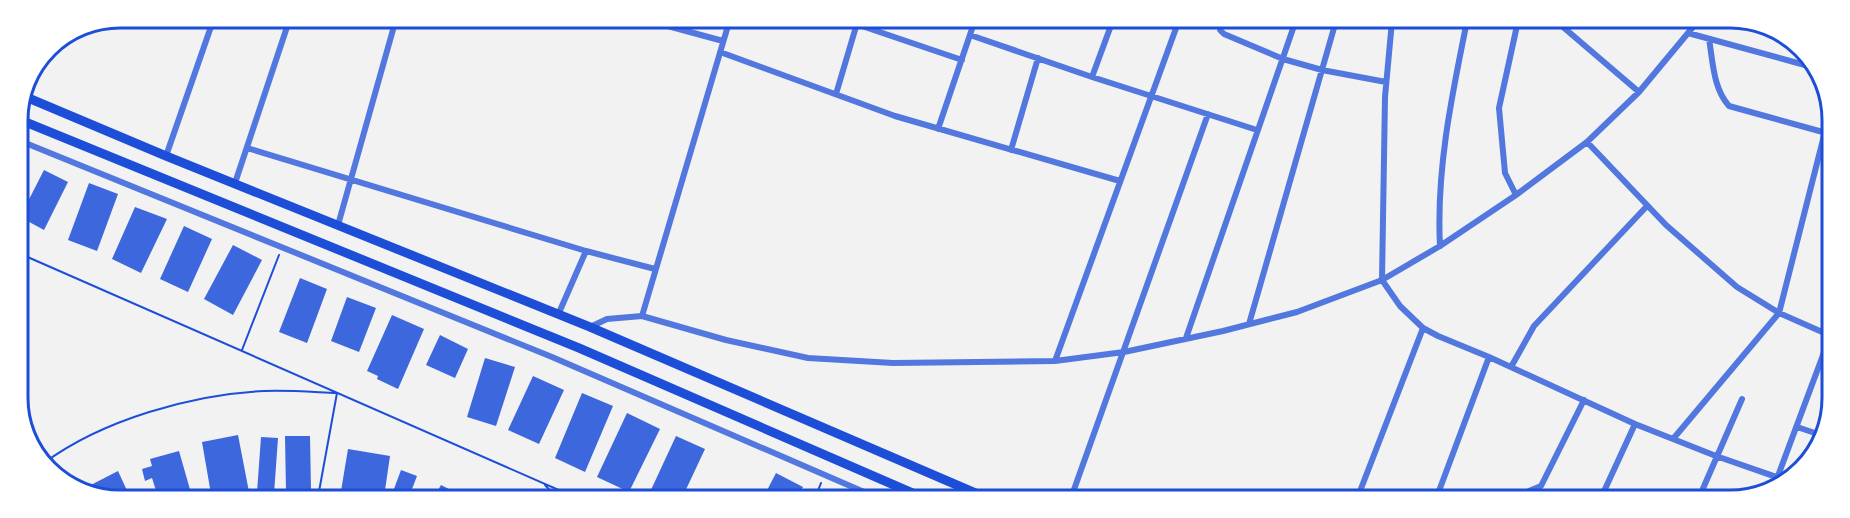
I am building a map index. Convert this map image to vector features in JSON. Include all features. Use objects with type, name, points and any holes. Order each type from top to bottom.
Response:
[{"type":"main road","points":[[31,99],[166,156],[591,327],[967,489]]},
{"type":"main road","points":[[29,124],[579,348],[904,490]]},
{"type":"street","points":[[166,156],[211,28]]},
{"type":"street","points":[[235,183],[288,28]]},
{"type":"street","points":[[338,225],[393,28]]},
{"type":"street","points":[[675,28],[723,41]]},
{"type":"street","points":[[642,316],[727,28]]},
{"type":"street","points":[[836,94],[855,28]]},
{"type":"street","points":[[874,28],[962,60]]},
{"type":"street","points":[[938,129],[972,28]]},
{"type":"street","points":[[1092,77],[1110,28]]},
{"type":"street","points":[[1055,361],[1176,28]]},
{"type":"street","points":[[1220,28],[1224,34],[1283,59],[1322,70],[1386,82]]},
{"type":"street","points":[[1186,338],[1293,28]]},
{"type":"street","points":[[1249,324],[1334,28]]},
{"type":"street","points":[[1391,28],[1386,82],[1382,280],[1400,306],[1423,328],[1635,424],[1772,478]]},
{"type":"street","points":[[1440,246],[1439,215],[1442,171],[1448,123],[1466,28]]},
{"type":"street","points":[[1516,28],[1499,108],[1505,173],[1516,195]]},
{"type":"street","points":[[1564,28],[1639,92]]},
{"type":"street","points":[[591,327],[607,319],[642,316],[726,340],[808,357],[893,363],[1055,361],[1124,352],[1297,312],[1382,280],[1440,246],[1516,195],[1587,142],[1639,92],[1692,28]]},
{"type":"street","points":[[1688,33],[1801,64]]},
{"type":"street","points":[[970,35],[1257,130]]},
{"type":"street","points":[[1709,39],[1717,87],[1721,98],[1729,106],[1822,131]]},
{"type":"street","points":[[720,52],[895,116],[1120,181]]},
{"type":"street","points":[[1011,150],[1038,58]]},
{"type":"street","points":[[1074,489],[1208,114]]},
{"type":"street","points":[[1587,142],[1647,206],[1729,281],[1779,313],[1822,334]]},
{"type":"street","points":[[29,144],[552,357],[859,490]]},
{"type":"street","points":[[247,148],[586,251],[655,269]]},
{"type":"street","points":[[1673,438],[1779,313],[1822,155]]},
{"type":"street","points":[[1511,367],[1534,326],[1647,206]]},
{"type":"street","points":[[558,315],[586,251]]},
{"type":"street","points":[[1361,489],[1423,328]]},
{"type":"street","points":[[1440,489],[1489,357]]},
{"type":"street","points":[[1778,475],[1822,357]]},
{"type":"street","points":[[1702,489],[1742,399]]},
{"type":"street","points":[[1534,489],[1541,486],[1584,400]]},
{"type":"street","points":[[1605,489],[1635,424]]},
{"type":"street","points":[[1797,427],[1814,433]]},
{"type":"path","points":[[242,351],[282,247]]},
{"type":"path","points":[[28,257],[558,490]]},
{"type":"path","points":[[52,457],[121,421],[191,400],[264,391],[337,393]]},
{"type":"path","points":[[319,490],[337,393]]},
{"type":"path","points":[[819,490],[825,474]]},
{"type":"path","points":[[543,483],[549,490]]},
{"type":"building","points":[[44,170],[68,182],[44,230],[29,222],[29,200]]},
{"type":"building","points":[[89,183],[118,194],[97,251],[68,240]]},
{"type":"building","points":[[135,207],[167,219],[141,273],[112,259]]},
{"type":"building","points":[[184,226],[212,239],[188,292],[160,279]]},
{"type":"building","points":[[233,245],[262,260],[233,315],[204,299]]},
{"type":"building","points":[[300,278],[327,289],[307,343],[279,332]]},
{"type":"building","points":[[347,297],[376,308],[359,352],[331,341]]},
{"type":"building","points":[[392,315],[424,329],[398,389],[377,379],[378,376],[367,371]]},
{"type":"building","points":[[440,335],[468,349],[455,378],[426,365]]},
{"type":"building","points":[[485,358],[515,367],[496,426],[467,417]]},
{"type":"building","points":[[533,376],[564,390],[539,444],[508,430]]},
{"type":"building","points":[[582,393],[613,406],[585,472],[555,458]]},
{"type":"building","points":[[627,413],[660,429],[630,490],[624,490],[597,477]]},
{"type":"building","points":[[238,435],[249,490],[210,490],[202,442]]},
{"type":"building","points":[[285,436],[310,436],[311,490],[286,490]]},
{"type":"building","points":[[676,436],[705,449],[686,490],[651,490]]},
{"type":"building","points":[[261,437],[278,438],[274,490],[257,490]]},
{"type":"building","points":[[348,449],[390,456],[385,490],[341,490]]},
{"type":"building","points":[[179,451],[190,490],[156,490],[152,478],[145,481],[142,469],[152,466],[150,459]]},
{"type":"building","points":[[401,470],[417,476],[412,490],[394,490]]},
{"type":"building","points":[[118,471],[127,490],[103,488],[91,485]]},
{"type":"building","points":[[776,473],[803,487],[802,490],[767,490]]},
{"type":"building","points":[[441,485],[451,490],[438,490]]}]
